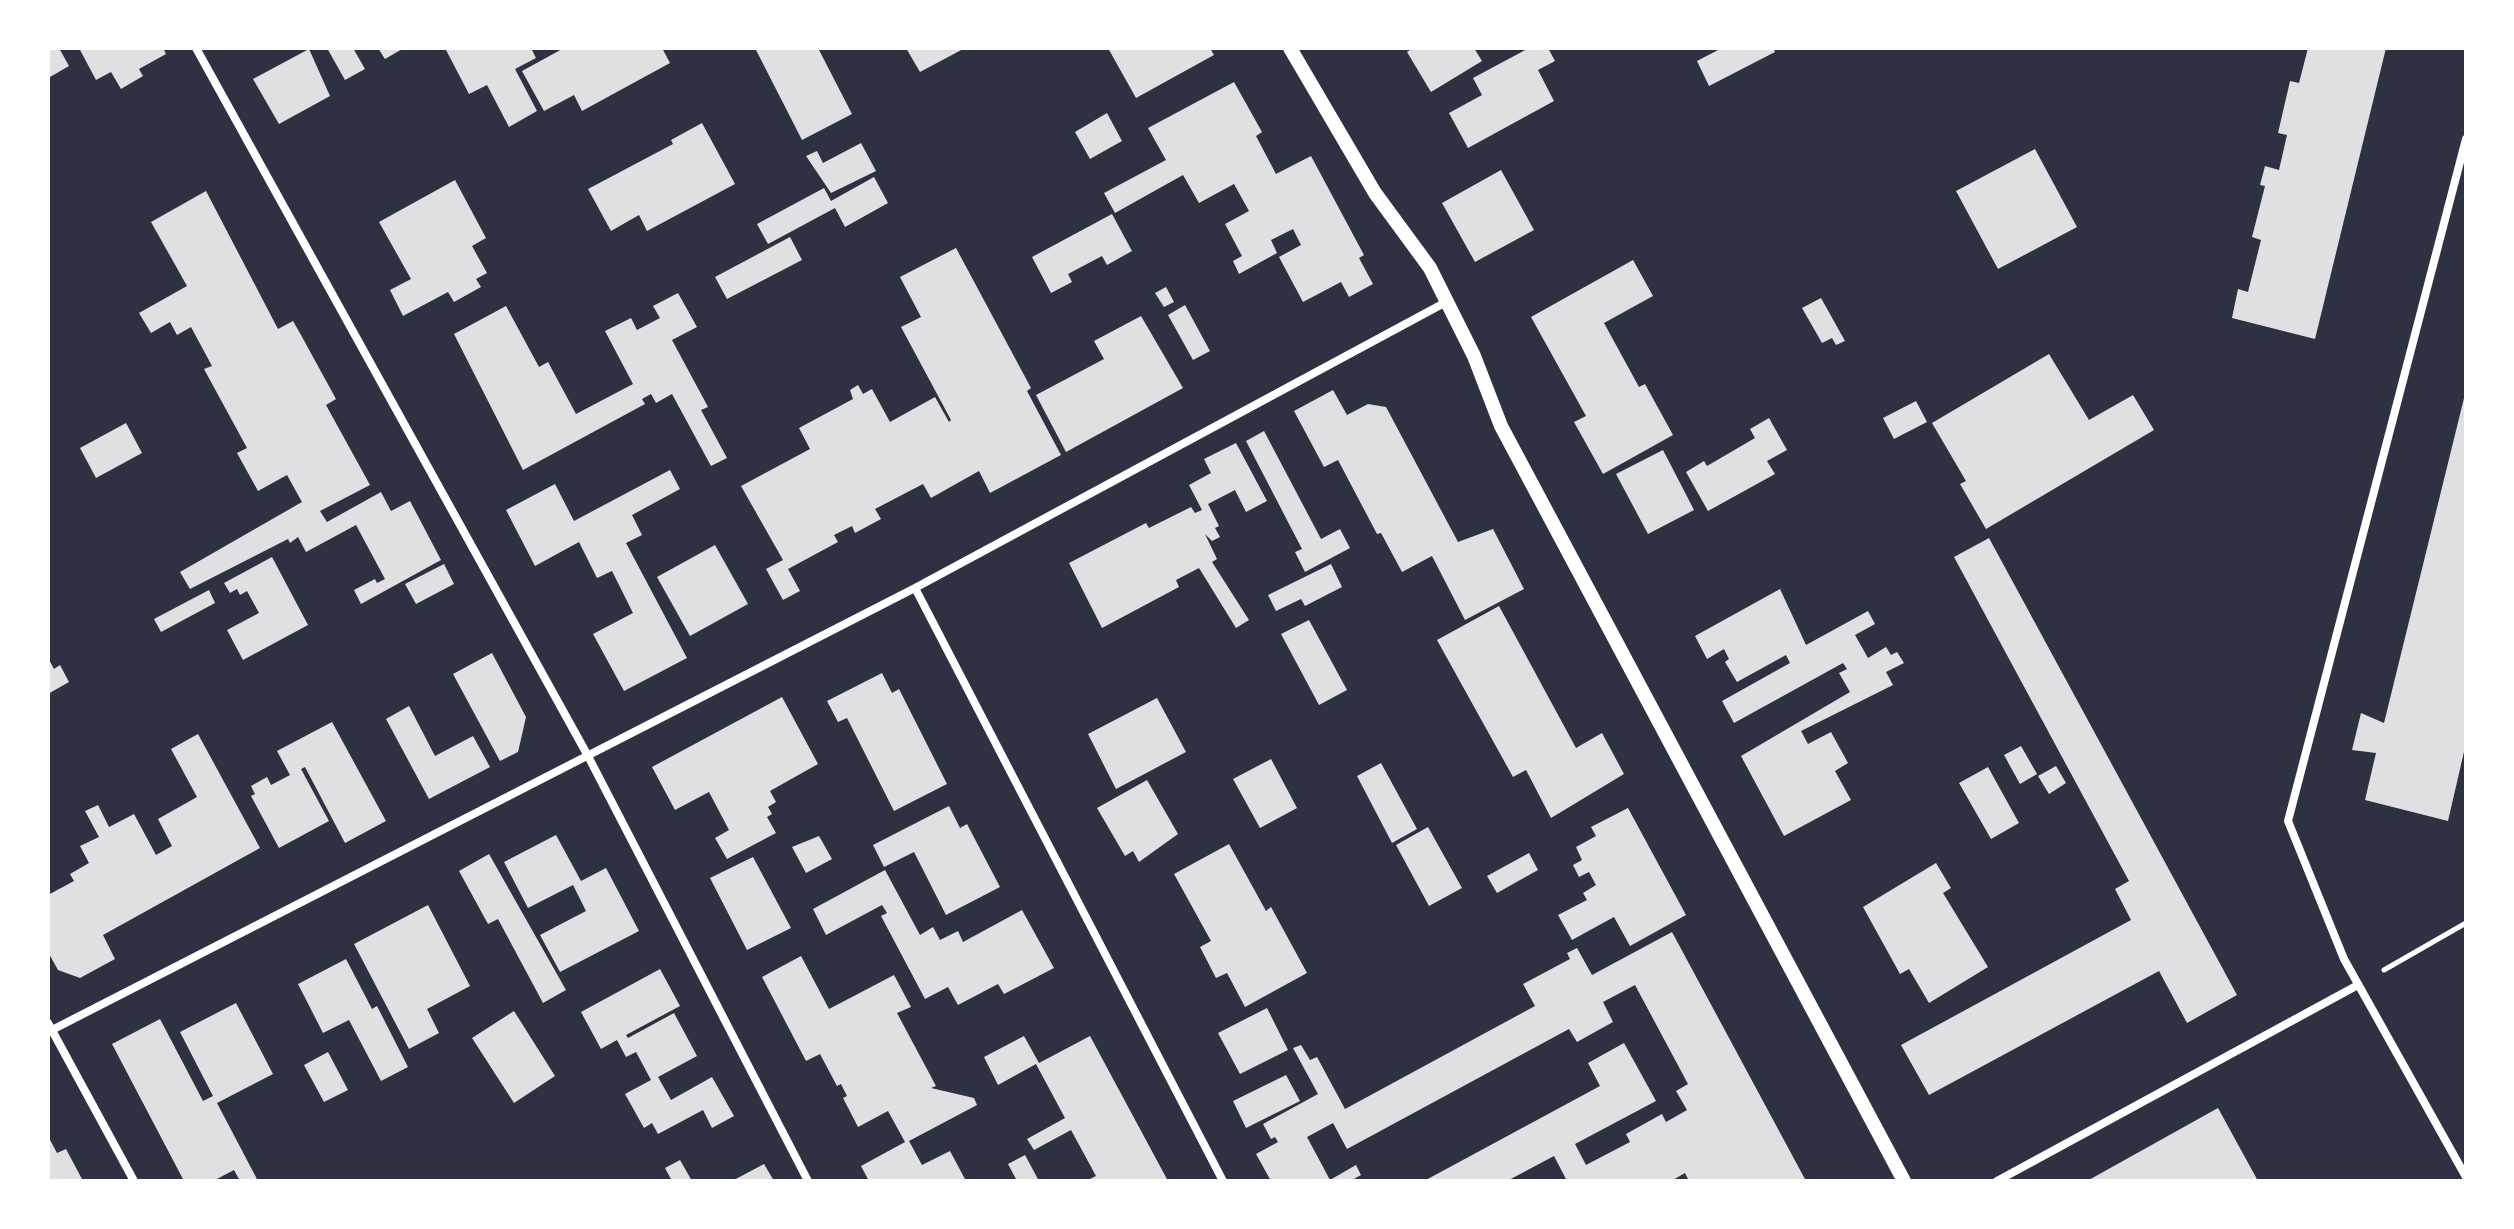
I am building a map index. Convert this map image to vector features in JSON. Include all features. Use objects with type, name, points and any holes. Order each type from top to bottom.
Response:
[{"type":"street","points":[[196,48],[588,756],[808,1181]]},
{"type":"street","points":[[1290,48],[1375,193],[1430,268],[1448,301],[1501,426],[1904,1181]]},
{"type":"street","points":[[2466,139],[2288,821],[2344,959],[2466,1177]]},
{"type":"street","points":[[134,1181],[49,1028],[915,588],[1448,301]]},
{"type":"street","points":[[915,588],[1223,1181]]},
{"type":"street","points":[[1997,1181],[2358,985]]},
{"type":"path","points":[[2358,985],[2466,923]]},
{"type":"building","points":[[48,48],[59,48],[69,66],[50,77]]},
{"type":"building","points":[[79,48],[163,48],[166,54],[139,69],[143,76],[121,89],[111,72],[96,80]]},
{"type":"building","points":[[327,48],[353,48],[365,69],[345,80]]},
{"type":"building","points":[[378,48],[404,48],[385,59]]},
{"type":"building","points":[[445,48],[531,48],[536,58],[515,69],[537,111],[509,127],[487,85],[469,94]]},
{"type":"building","points":[[564,48],[662,48],[670,63],[582,111],[574,95],[544,111],[522,71]]},
{"type":"building","points":[[755,48],[818,48],[852,114],[802,140]]},
{"type":"building","points":[[906,48],[965,48],[920,72]]},
{"type":"building","points":[[1108,48],[1210,48],[1214,55],[1136,98]]},
{"type":"building","points":[[1413,48],[1474,48],[1482,61],[1431,92],[1407,52]]},
{"type":"building","points":[[1529,48],[1548,48],[1555,61],[1538,70],[1554,101],[1468,148],[1449,113],[1482,95],[1473,78]]},
{"type":"building","points":[[1722,48],[1773,48],[1775,52],[1709,86],[1697,61]]},
{"type":"building","points":[[2308,48],[2386,48],[2315,339],[2232,318],[2238,289],[2248,292],[2261,240],[2252,237],[2265,186],[2260,185],[2265,166],[2279,170],[2287,135],[2278,133],[2290,81],[2299,83]]},
{"type":"building","points":[[309,49],[330,96],[279,124],[253,79]]},
{"type":"building","points":[[1234,82],[1262,132],[1256,136],[1276,174],[1311,156],[1364,255],[1359,258],[1373,284],[1349,297],[1341,282],[1303,302],[1279,257],[1301,245],[1293,229],[1271,240],[1277,253],[1239,274],[1233,261],[1242,256],[1225,224],[1249,211],[1234,184],[1199,203],[1183,175],[1115,213],[1104,193],[1166,160],[1148,128]]},
{"type":"building","points":[[1107,113],[1122,141],[1090,159],[1075,132]]},
{"type":"building","points":[[702,123],[735,184],[647,231],[639,215],[611,231],[588,189],[673,144],[671,140]]},
{"type":"building","points":[[861,143],[876,171],[831,193],[806,156],[817,151],[823,163]]},
{"type":"building","points":[[2035,149],[2077,227],[1998,269],[1956,191]]},
{"type":"building","points":[[1501,170],[1534,230],[1475,262],[1442,203]]},
{"type":"building","points":[[874,177],[888,203],[845,227],[835,208],[768,244],[757,224],[824,188],[831,201]]},
{"type":"building","points":[[455,180],[486,238],[472,246],[487,273],[476,279],[481,287],[454,302],[448,292],[403,316],[390,290],[411,279],[379,222]]},
{"type":"building","points":[[206,191],[278,329],[293,321],[301,335],[336,399],[326,405],[370,485],[320,511],[327,522],[381,492],[391,511],[410,501],[441,560],[361,604],[354,590],[375,579],[377,583],[385,579],[356,525],[306,552],[298,537],[290,543],[288,539],[190,589],[180,572],[302,502],[287,475],[258,491],[237,453],[247,448],[204,369],[212,366],[191,327],[177,335],[170,322],[151,333],[139,313],[187,286],[151,222]]},
{"type":"building","points":[[1112,214],[1132,251],[1107,265],[1102,256],[1068,274],[1072,282],[1051,293],[1032,257]]},
{"type":"building","points":[[790,237],[802,260],[727,299],[715,277]]},
{"type":"building","points":[[956,248],[1031,388],[1027,391],[1061,455],[990,493],[979,471],[931,498],[923,484],[875,509],[881,519],[855,533],[852,526],[834,535],[838,542],[788,569],[800,591],[783,600],[766,569],[783,560],[741,486],[810,449],[799,428],[853,399],[850,390],[858,385],[863,394],[872,389],[890,422],[935,397],[949,422],[951,420],[901,327],[921,317],[900,277]]},
{"type":"building","points":[[1633,260],[1653,296],[1604,323],[1639,387],[1645,384],[1673,435],[1603,474],[1574,422],[1586,416],[1531,317]]},
{"type":"building","points":[[1166,287],[1174,302],[1164,307],[1155,293]]},
{"type":"building","points":[[678,293],[697,327],[672,340],[708,407],[701,410],[727,458],[711,466],[672,394],[656,403],[651,394],[642,399],[645,404],[523,470],[454,334],[506,306],[539,367],[548,362],[576,414],[633,384],[605,331],[631,318],[637,330],[660,318],[653,306]]},
{"type":"building","points":[[1821,298],[1845,341],[1836,345],[1832,338],[1822,343],[1802,308]]},
{"type":"building","points":[[1185,305],[1210,351],[1193,360],[1168,315]]},
{"type":"building","points":[[1141,316],[1183,388],[1066,452],[1036,395],[1104,359],[1094,341]]},
{"type":"building","points":[[2049,354],[2089,420],[2133,395],[2154,430],[1986,529],[1960,484],[1966,481],[1932,423]]},
{"type":"building","points":[[1333,390],[1347,415],[1368,404],[1386,407],[1458,542],[1493,529],[1524,589],[1465,620],[1432,556],[1402,572],[1381,533],[1377,534],[1338,460],[1324,467],[1294,411]]},
{"type":"building","points":[[2466,390],[2466,743],[2448,821],[2365,800],[2376,753],[2352,750],[2361,713],[2384,723]]},
{"type":"building","points":[[1916,401],[1927,422],[1894,439],[1883,418]]},
{"type":"building","points":[[1769,418],[1787,450],[1767,461],[1775,474],[1708,511],[1686,472],[1704,461],[1707,466],[1755,438],[1750,429]]},
{"type":"building","points":[[126,423],[142,453],[96,478],[80,448]]},
{"type":"building","points":[[1264,431],[1321,539],[1340,529],[1350,548],[1305,572],[1295,552],[1302,549],[1246,441]]},
{"type":"building","points":[[1236,443],[1267,501],[1246,512],[1235,490],[1208,504],[1219,526],[1215,528],[1220,537],[1212,541],[1205,534],[1217,559],[1212,562],[1249,620],[1236,628],[1199,568],[1176,580],[1179,587],[1102,628],[1069,563],[1146,523],[1149,528],[1191,507],[1195,513],[1202,510],[1189,485],[1211,473],[1204,459]]},
{"type":"building","points":[[1663,450],[1694,510],[1648,534],[1616,474]]},
{"type":"building","points":[[670,470],[680,489],[632,515],[642,535],[626,543],[687,658],[624,691],[593,634],[633,613],[612,571],[597,578],[579,542],[535,566],[506,510],[555,484],[574,521]]},
{"type":"building","points":[[1989,538],[2237,995],[2187,1023],[2159,971],[1929,1095],[1901,1045],[2131,920],[2115,889],[2129,881],[1954,557]]},
{"type":"building","points":[[715,545],[748,604],[690,636],[657,577]]},
{"type":"building","points":[[272,557],[308,625],[243,660],[227,630],[259,613],[247,591],[240,595],[237,589],[230,593],[224,583]]},
{"type":"building","points":[[444,564],[454,584],[416,604],[405,584]]},
{"type":"building","points":[[1331,564],[1342,587],[1305,606],[1301,599],[1276,611],[1268,595]]},
{"type":"building","points":[[1780,589],[1806,645],[1868,611],[1875,624],[1855,635],[1868,658],[1886,647],[1891,655],[1897,652],[1904,663],[1886,672],[1893,685],[1801,731],[1808,744],[1831,732],[1848,763],[1835,771],[1851,800],[1784,836],[1741,756],[1850,692],[1839,673],[1847,669],[1843,663],[1734,723],[1722,701],[1790,663],[1786,655],[1737,682],[1725,662],[1729,659],[1724,649],[1707,659],[1695,636]]},
{"type":"building","points":[[209,590],[215,603],[161,632],[154,619]]},
{"type":"building","points":[[1499,606],[1576,748],[1602,733],[1624,774],[1551,818],[1526,770],[1513,777],[1437,640]]},
{"type":"building","points":[[1309,620],[1347,690],[1319,705],[1281,634]]},
{"type":"building","points":[[492,653],[526,717],[518,752],[500,761],[453,674]]},
{"type":"building","points":[[48,658],[54,669],[60,665],[69,682],[48,694]]},
{"type":"building","points":[[882,673],[892,693],[899,689],[947,784],[894,811],[847,718],[838,722],[827,701]]},
{"type":"building","points":[[782,697],[818,764],[770,791],[776,802],[768,807],[772,814],[767,817],[776,833],[727,859],[715,838],[729,830],[709,792],[675,810],[652,767]]},
{"type":"building","points":[[1157,698],[1186,752],[1116,789],[1088,734]]},
{"type":"building","points":[[409,706],[435,756],[473,736],[490,767],[429,799],[386,719]]},
{"type":"building","points":[[332,722],[386,821],[345,843],[305,767],[301,769],[329,821],[279,848],[251,796],[255,794],[251,786],[267,777],[271,785],[290,775],[277,751]]},
{"type":"building","points":[[198,734],[260,848],[103,935],[115,959],[80,978],[58,970],[48,952],[48,895],[74,881],[70,874],[89,863],[80,846],[99,837],[85,811],[98,805],[109,827],[134,814],[156,855],[172,846],[158,819],[197,797],[171,749]]},
{"type":"building","points":[[2021,746],[2037,774],[2020,784],[2004,755]]},
{"type":"building","points":[[1271,759],[1297,808],[1260,828],[1233,779]]},
{"type":"building","points":[[1381,763],[1417,829],[1392,843],[1357,776]]},
{"type":"building","points":[[2056,766],[2066,783],[2049,794],[2038,776]]},
{"type":"building","points":[[1988,767],[2019,823],[1991,839],[1959,783]]},
{"type":"building","points":[[1147,780],[1178,834],[1139,862],[1133,851],[1125,856],[1097,808]]},
{"type":"building","points":[[949,806],[960,828],[967,824],[1000,887],[946,915],[914,852],[884,867],[873,845]]},
{"type":"building","points":[[1628,808],[1686,915],[1630,946],[1614,917],[1572,940],[1558,915],[1587,900],[1583,893],[1596,885],[1589,872],[1579,877],[1573,865],[1582,860],[1576,847],[1596,836],[1591,827]]},
{"type":"building","points":[[1428,827],[1462,888],[1429,906],[1396,845]]},
{"type":"building","points":[[556,835],[581,881],[606,868],[639,931],[560,972],[540,935],[586,911],[573,885],[528,908],[504,862]]},
{"type":"building","points":[[819,836],[832,859],[806,873],[792,847]]},
{"type":"building","points":[[1229,844],[1266,911],[1271,907],[1307,973],[1245,1007],[1227,973],[1216,978],[1200,947],[1211,941],[1174,874]]},
{"type":"building","points":[[1529,853],[1538,870],[1497,893],[1487,876]]},
{"type":"building","points":[[489,854],[566,990],[543,1003],[498,919],[488,924],[459,871]]},
{"type":"building","points":[[753,857],[791,928],[747,950],[710,878]]},
{"type":"building","points":[[1936,863],[1951,888],[1943,893],[1988,967],[1929,1003],[1909,969],[1900,974],[1863,907]]},
{"type":"building","points":[[885,870],[920,935],[933,927],[940,940],[958,931],[963,942],[1022,910],[1054,968],[1004,994],[998,984],[958,1005],[948,987],[925,999],[881,916],[887,913],[882,905],[826,935],[813,909]]},
{"type":"building","points":[[428,905],[470,986],[427,1009],[439,1033],[409,1049],[354,944]]},
{"type":"building","points":[[1672,932],[1806,1181],[1689,1181],[1685,1173],[1671,1181],[1567,1181],[1554,1156],[1507,1181],[1424,1181],[1600,1086],[1588,1063],[1624,1043],[1656,1101],[1575,1144],[1586,1165],[1630,1142],[1626,1134],[1662,1114],[1666,1122],[1687,1110],[1676,1091],[1688,1084],[1635,985],[1603,1002],[1613,1022],[1577,1042],[1569,1029],[1347,1149],[1333,1123],[1307,1137],[1330,1180],[1356,1165],[1361,1175],[1350,1181],[1271,1181],[1256,1154],[1278,1142],[1275,1137],[1271,1139],[1263,1124],[1318,1094],[1293,1048],[1301,1045],[1310,1060],[1317,1057],[1345,1109],[1535,1006],[1523,984],[1570,959],[1567,953],[1577,948],[1592,975]]},
{"type":"building","points":[[801,956],[829,1009],[894,975],[911,1007],[897,1013],[936,1086],[931,1088],[974,1098],[977,1105],[909,1141],[922,1165],[950,1151],[966,1181],[869,1181],[861,1166],[905,1142],[888,1111],[858,1127],[843,1098],[847,1096],[841,1084],[837,1086],[820,1054],[806,1061],[762,977]]},
{"type":"building","points":[[346,959],[372,1009],[377,1006],[408,1067],[381,1081],[349,1020],[323,1033],[298,984]]},
{"type":"building","points":[[660,969],[680,1006],[626,1035],[628,1038],[674,1013],[697,1056],[658,1077],[671,1100],[712,1077],[734,1116],[712,1128],[703,1110],[658,1134],[652,1123],[644,1128],[625,1094],[651,1080],[636,1052],[626,1057],[617,1040],[601,1049],[581,1012]]},
{"type":"building","points":[[236,1003],[273,1074],[217,1103],[258,1181],[240,1181],[234,1170],[213,1181],[184,1181],[112,1044],[160,1019],[203,1101],[213,1096],[180,1032]]},
{"type":"building","points":[[1267,1008],[1288,1050],[1240,1074],[1218,1033]]},
{"type":"building","points":[[514,1011],[555,1076],[514,1103],[472,1038]]},
{"type":"building","points":[[1024,1036],[1039,1063],[1090,1036],[1168,1181],[1086,1181],[1096,1176],[1071,1130],[1034,1150],[1027,1139],[1065,1118],[1036,1064],[998,1085],[984,1057]]},
{"type":"building","points":[[328,1052],[348,1090],[324,1102],[304,1065]]},
{"type":"building","points":[[1286,1075],[1300,1101],[1246,1128],[1233,1101]]},
{"type":"building","points":[[2218,1108],[2258,1181],[2087,1181]]},
{"type":"building","points":[[48,1136],[57,1153],[66,1149],[83,1181],[48,1181]]},
{"type":"building","points":[[1025,1155],[1039,1181],[1017,1181],[1008,1164]]},
{"type":"building","points":[[680,1160],[692,1181],[672,1181],[665,1168]]},
{"type":"building","points":[[764,1164],[774,1181],[732,1181]]}]
